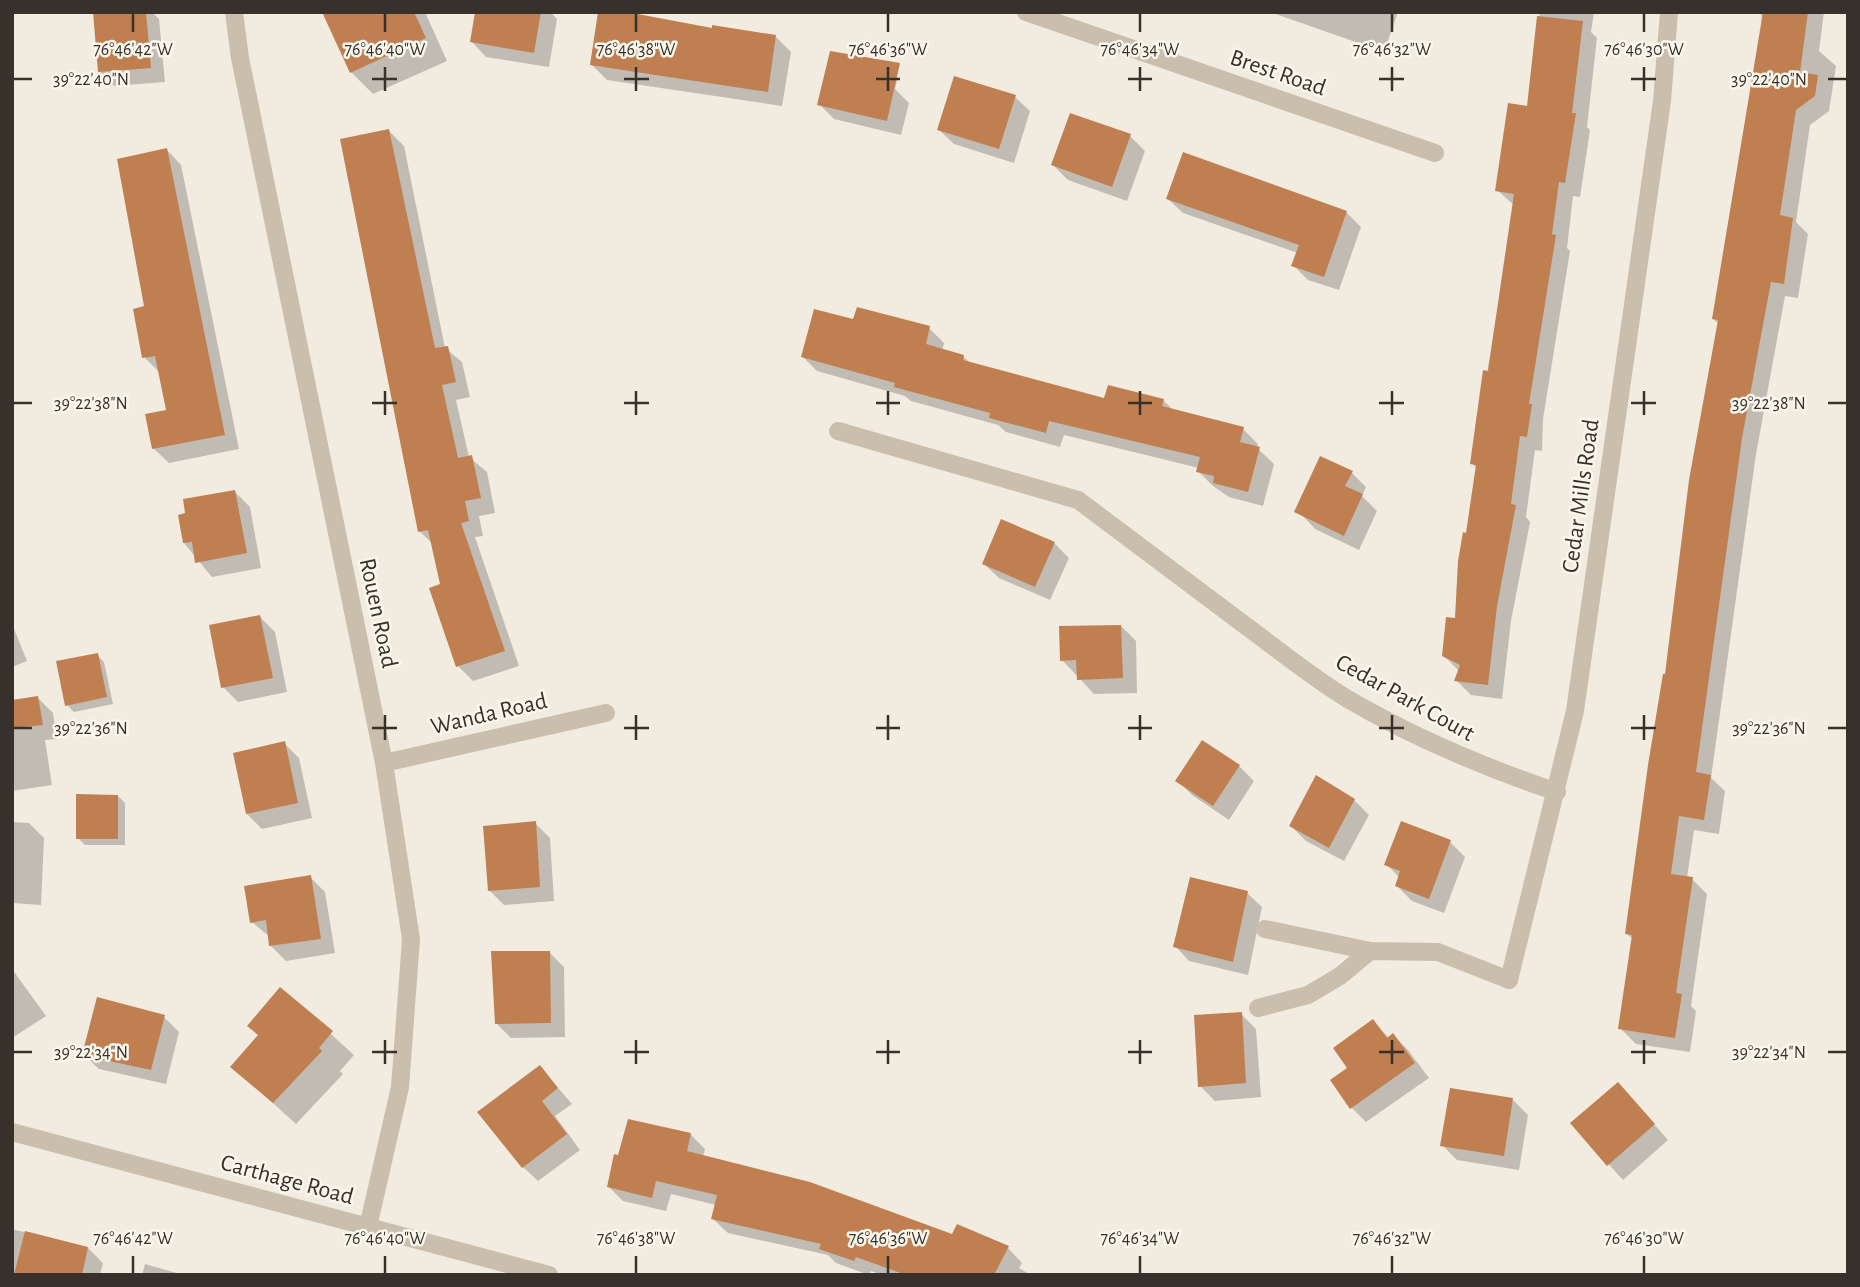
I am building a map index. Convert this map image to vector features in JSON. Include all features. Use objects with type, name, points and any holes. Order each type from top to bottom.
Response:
[{"type":"street","name":"Rouen Road","points":[[234,12],[243,71],[384,763],[411,939],[400,1087],[368,1227]]},
{"type":"street","name":"Brest Road","points":[[1026,12],[1435,153]]},
{"type":"street","name":"Cedar Mills Road","points":[[1370,951],[1438,952],[1509,980],[1575,711],[1662,101],[1670,12]]},
{"type":"street","name":"Cedar Park Court","points":[[838,431],[1078,500],[1343,696],[1413,736],[1477,765],[1556,792]]},
{"type":"street","name":"Wanda Road","points":[[384,763],[606,713]]},
{"type":"street","points":[[1265,929],[1370,951]]},
{"type":"street","points":[[1258,1008],[1308,995],[1340,976],[1370,951]]},
{"type":"street","name":"Carthage Road","points":[[12,1132],[549,1275]]},
{"type":"building","points":[[93,12],[146,12],[151,68],[98,72]]},
{"type":"building","points":[[322,12],[414,12],[426,38],[350,73]]},
{"type":"building","points":[[475,12],[541,12],[534,53],[470,42]]},
{"type":"building","points":[[598,12],[627,12],[712,28],[712,25],[776,35],[768,92],[590,65]]},
{"type":"building","points":[[1763,12],[1808,12],[1800,72],[1818,75],[1815,96],[1796,110],[1780,215],[1793,218],[1784,284],[1771,282],[1742,438],[1696,772],[1711,775],[1704,820],[1679,816],[1671,874],[1693,877],[1676,993],[1682,994],[1675,1038],[1618,1029],[1632,935],[1625,934],[1648,765],[1665,674],[1689,480],[1718,320],[1712,319]]},
{"type":"building","points":[[1537,16],[1583,21],[1572,113],[1576,113],[1565,183],[1559,182],[1552,234],[1556,235],[1529,404],[1532,404],[1527,437],[1520,436],[1511,504],[1516,505],[1497,606],[1488,685],[1454,681],[1460,665],[1442,656],[1446,617],[1455,618],[1458,561],[1463,532],[1466,533],[1476,465],[1470,464],[1483,370],[1488,371],[1514,194],[1495,191],[1508,103],[1527,106]]},
{"type":"building","points":[[830,51],[900,63],[887,121],[817,105]]},
{"type":"building","points":[[954,76],[1016,95],[999,149],[937,130]]},
{"type":"building","points":[[1070,113],[1131,134],[1112,187],[1051,165]]},
{"type":"building","points":[[389,129],[435,348],[448,346],[456,382],[442,385],[458,458],[472,455],[481,498],[465,501],[469,521],[461,523],[505,651],[456,667],[429,588],[440,584],[428,530],[418,532],[340,139]]},
{"type":"building","points":[[167,148],[225,435],[152,449],[145,414],[166,410],[155,356],[142,358],[133,309],[144,306],[117,159]]},
{"type":"building","points":[[1183,152],[1347,211],[1324,277],[1291,266],[1299,245],[1166,199]]},
{"type":"building","points":[[857,307],[930,326],[926,344],[964,355],[963,360],[1104,398],[1108,385],[1164,399],[1162,406],[1244,427],[1240,442],[1260,447],[1248,492],[1213,483],[1214,476],[1196,472],[1200,457],[1049,421],[1046,433],[989,418],[990,413],[894,387],[895,383],[801,357],[814,309],[853,319]]},
{"type":"building","points":[[1320,456],[1353,471],[1345,486],[1363,494],[1344,536],[1294,512]]},
{"type":"building","points":[[235,490],[247,553],[195,563],[192,542],[183,543],[178,515],[185,513],[183,499]]},
{"type":"building","points":[[1001,519],[1055,542],[1035,587],[982,564]]},
{"type":"building","points":[[260,615],[273,678],[221,688],[209,625]]},
{"type":"building","points":[[1121,625],[1123,678],[1077,680],[1076,660],[1060,661],[1059,626]]},
{"type":"building","points":[[98,653],[107,697],[65,706],[56,661]]},
{"type":"building","points":[[38,696],[43,725],[12,728],[12,700]]},
{"type":"building","points":[[1202,740],[1240,765],[1213,806],[1175,781]]},
{"type":"building","points":[[285,741],[298,803],[246,814],[233,753]]},
{"type":"building","points":[[1316,775],[1355,799],[1329,848],[1289,826]]},
{"type":"building","points":[[76,794],[118,795],[118,839],[76,839]]},
{"type":"building","points":[[536,821],[540,887],[488,891],[483,826]]},
{"type":"building","points":[[1401,821],[1451,840],[1429,899],[1395,886],[1400,871],[1384,865]]},
{"type":"building","points":[[311,875],[321,939],[269,946],[266,920],[250,923],[244,886]]},
{"type":"building","points":[[1190,877],[1248,891],[1233,962],[1173,947]]},
{"type":"building","points":[[491,951],[550,951],[551,1023],[495,1024]]},
{"type":"building","points":[[280,987],[333,1031],[319,1048],[322,1051],[273,1103],[230,1067],[258,1035],[247,1026]]},
{"type":"building","points":[[97,997],[165,1015],[151,1070],[82,1055]]},
{"type":"building","points":[[1242,1012],[1246,1083],[1198,1087],[1194,1015]]},
{"type":"building","points":[[1373,1019],[1387,1038],[1393,1033],[1415,1063],[1350,1109],[1330,1080],[1347,1068],[1333,1048]]},
{"type":"building","points":[[540,1065],[558,1088],[542,1101],[567,1134],[522,1168],[477,1112]]},
{"type":"building","points":[[1618,1082],[1655,1124],[1607,1166],[1570,1123]]},
{"type":"building","points":[[1450,1088],[1513,1098],[1504,1156],[1440,1146]]},
{"type":"building","points":[[628,1119],[691,1133],[687,1151],[810,1182],[952,1234],[957,1224],[1009,1246],[994,1275],[906,1275],[856,1257],[854,1261],[819,1249],[821,1244],[711,1219],[717,1195],[656,1181],[652,1198],[607,1187],[614,1154],[618,1155]]},
{"type":"building","points":[[25,1231],[88,1247],[82,1275],[14,1275]]}]
